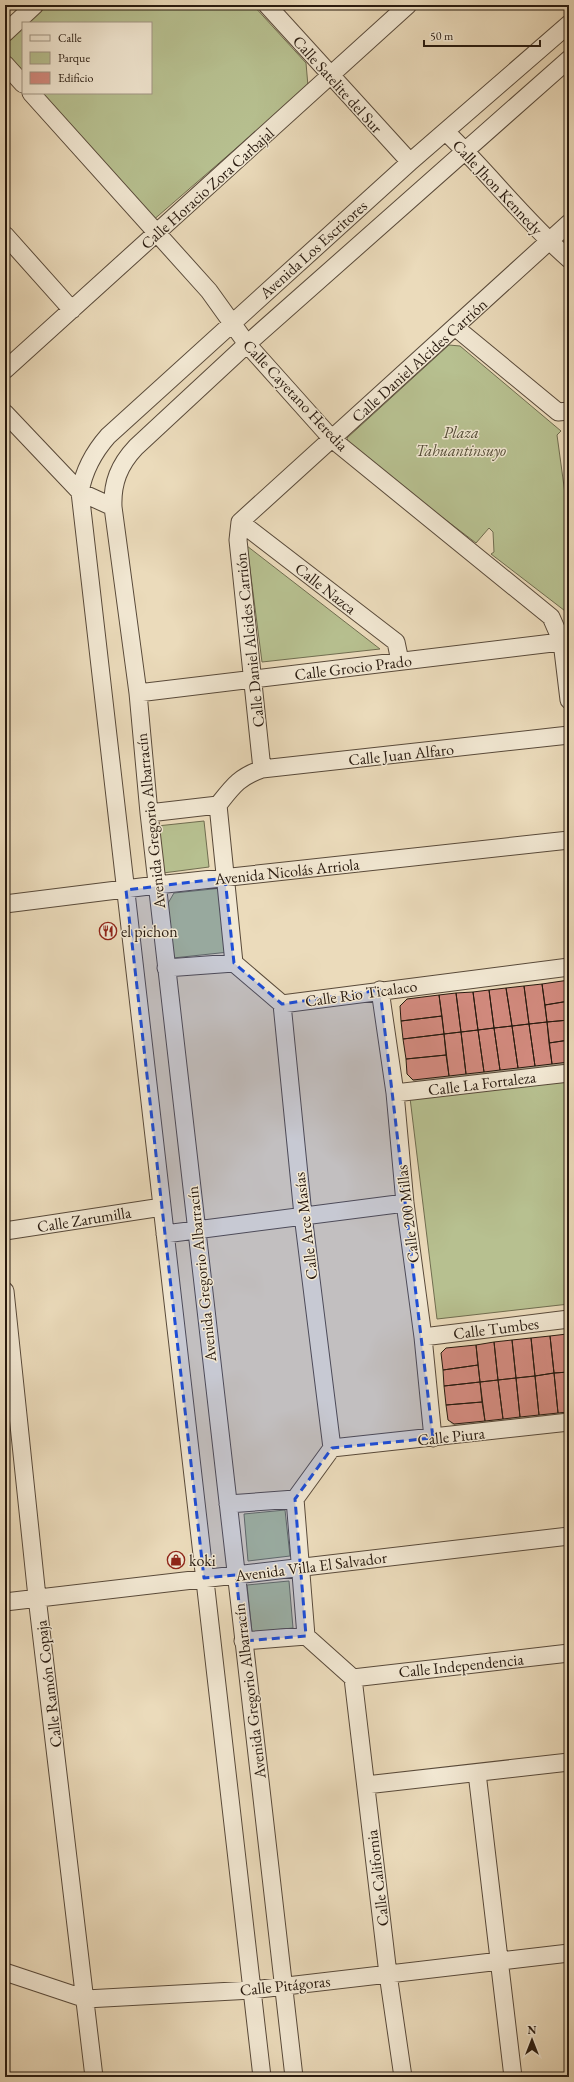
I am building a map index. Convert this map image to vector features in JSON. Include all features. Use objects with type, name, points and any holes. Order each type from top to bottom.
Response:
[{"type":"street","points":[[5,33],[36,5]]},
{"type":"street","name":"Calle Satelite del Sur","points":[[267,5],[410,162]]},
{"type":"street","name":"Calle Horacio Zora Carbajal","points":[[5,370],[408,5]]},
{"type":"street","name":"Avenida Los Escritores","points":[[80,492],[86,468],[99,446],[232,322],[410,162],[569,24]]},
{"type":"street","name":"Avenida Los Escritores","points":[[113,507],[113,486],[116,475],[128,456],[247,344],[569,59]]},
{"type":"street","points":[[5,64],[22,83]]},
{"type":"street","name":"Calle Cayetano Heredia","points":[[32,94],[209,291],[247,344],[332,439],[551,617],[565,641],[569,700]]},
{"type":"street","name":"Calle Jhon Kennedy","points":[[446,132],[466,151],[549,242],[569,259]]},
{"type":"street","name":"Calle Daniel Alcides Carrión","points":[[262,769],[238,540],[240,522],[569,223]]},
{"type":"street","points":[[5,235],[72,310]]},
{"type":"street","points":[[455,327],[558,412],[569,411]]},
{"type":"street","points":[[5,412],[80,492],[113,507]]},
{"type":"street","name":"Avenida Gregorio Albarracín","points":[[80,492],[262,2077]]},
{"type":"street","name":"Avenida Gregorio Albarracín","points":[[113,507],[138,693],[149,813],[166,968],[294,2077]]},
{"type":"street","name":"Calle Nazca","points":[[240,522],[396,642],[400,661]]},
{"type":"street","name":"Calle Grocio Prado","points":[[138,693],[565,641]]},
{"type":"street","name":"Calle Juan Alfaro","points":[[218,805],[236,782],[248,774],[262,769],[569,735]]},
{"type":"street","points":[[149,813],[218,805],[234,963],[166,968]]},
{"type":"street","name":"Avenida Nicolás Arriola","points":[[5,904],[157,885],[569,840]]},
{"type":"street","name":"Calle Rio Ticalaco","points":[[234,963],[282,1004],[380,990],[569,967]]},
{"type":"street","name":"Calle 200 Millas","points":[[380,990],[395,1093],[405,1203],[423,1337],[433,1438]]},
{"type":"street","name":"Calle Arce Masías","points":[[282,1004],[303,1214],[332,1448]]},
{"type":"street","name":"Calle La Fortaleza","points":[[395,1093],[569,1073]]},
{"type":"street","points":[[165,1234],[303,1214],[405,1203]]},
{"type":"street","name":"Calle Zarumilla","points":[[5,1231],[162,1207]]},
{"type":"street","name":"Calle Ramón Copaja","points":[[5,1291],[37,1598],[86,1999],[94,2077]]},
{"type":"street","name":"Calle Tumbes","points":[[423,1337],[569,1319]]},
{"type":"street","name":"Calle Piura","points":[[332,1448],[569,1422]]},
{"type":"street","points":[[332,1448],[295,1499],[306,1636],[354,1678]]},
{"type":"street","points":[[228,1504],[295,1499]]},
{"type":"street","name":"Avenida Villa El Salvador","points":[[5,1602],[569,1536]]},
{"type":"street","points":[[243,1641],[306,1636]]},
{"type":"street","name":"Calle Independencia","points":[[354,1678],[569,1653]]},
{"type":"street","name":"Calle California","points":[[354,1678],[388,1974],[403,2077]]},
{"type":"street","points":[[366,1786],[569,1762]]},
{"type":"street","points":[[477,1773],[512,2077]]},
{"type":"street","name":"Calle Pitágoras","points":[[5,1972],[86,1999],[252,1990],[569,1953]]},
{"type":"highlighted area","points":[[225,878],[234,963],[282,1004],[380,990],[433,1438],[332,1448],[295,1499],[306,1636],[243,1641],[236,1575],[204,1578],[126,890]]},
{"type":"green space","points":[[43,5],[253,5],[306,63],[308,86],[151,222],[36,94],[152,94],[152,22],[24,22]]},
{"type":"green space","points":[[22,24],[22,79],[5,59],[5,39]]},
{"type":"green space","name":"Plaza Tahuantinsuyo","points":[[449,345],[460,346],[561,431],[557,435],[569,523],[569,614],[491,554],[494,552],[493,532],[489,528],[476,543],[349,446],[347,438]]},
{"type":"green space","points":[[247,546],[380,649],[262,662]]},
{"type":"green space","points":[[204,821],[209,867],[163,873],[157,826]]},
{"type":"green space","points":[[222,888],[229,952],[173,958],[167,905],[174,893]]},
{"type":"green space","points":[[569,1080],[569,1304],[437,1319],[410,1098]]},
{"type":"green space","points":[[285,1510],[290,1556],[248,1561],[244,1514]]},
{"type":"green space","points":[[289,1581],[293,1628],[252,1632],[247,1585]]},
{"type":"building","points":[[569,980],[569,1001],[545,1005],[542,984]]},
{"type":"building","points":[[542,984],[547,1022],[529,1024],[524,986]]},
{"type":"building","points":[[524,986],[529,1024],[512,1026],[506,988]]},
{"type":"building","points":[[506,988],[512,1026],[494,1028],[489,990]]},
{"type":"building","points":[[489,990],[494,1028],[478,1030],[473,992]]},
{"type":"building","points":[[473,992],[478,1030],[461,1032],[456,993]]},
{"type":"building","points":[[456,993],[461,1032],[444,1034],[439,995]]},
{"type":"building","points":[[439,995],[442,1016],[401,1021],[400,1006],[407,999]]},
{"type":"building","points":[[569,1001],[569,1020],[547,1022],[545,1005]]},
{"type":"building","points":[[442,1016],[444,1034],[403,1039],[401,1021]]},
{"type":"building","points":[[569,1020],[569,1040],[549,1043],[547,1022]]},
{"type":"building","points":[[547,1022],[552,1064],[535,1066],[529,1024]]},
{"type":"building","points":[[529,1024],[535,1066],[518,1068],[512,1026]]},
{"type":"building","points":[[512,1026],[518,1068],[500,1070],[494,1028]]},
{"type":"building","points":[[494,1028],[500,1070],[484,1072],[478,1030]]},
{"type":"building","points":[[478,1030],[484,1072],[466,1074],[461,1032]]},
{"type":"building","points":[[461,1032],[466,1074],[449,1076],[444,1034]]},
{"type":"building","points":[[444,1034],[446,1055],[406,1059],[403,1039]]},
{"type":"building","points":[[569,1040],[569,1062],[552,1064],[549,1043]]},
{"type":"building","points":[[446,1055],[449,1076],[413,1080],[407,1074],[406,1059]]},
{"type":"building","points":[[567,1334],[569,1372],[554,1373],[550,1336]]},
{"type":"building","points":[[550,1336],[554,1373],[535,1376],[531,1338]]},
{"type":"building","points":[[531,1338],[535,1376],[516,1378],[512,1340]]},
{"type":"building","points":[[512,1340],[516,1378],[498,1380],[494,1342]]},
{"type":"building","points":[[494,1342],[498,1380],[480,1382],[476,1345]]},
{"type":"building","points":[[476,1345],[478,1365],[443,1370],[441,1353],[446,1348]]},
{"type":"building","points":[[478,1365],[480,1382],[444,1386],[443,1370]]},
{"type":"building","points":[[569,1372],[569,1412],[558,1413],[554,1373]]},
{"type":"building","points":[[554,1373],[558,1413],[539,1415],[535,1376]]},
{"type":"building","points":[[535,1376],[539,1415],[520,1417],[516,1378]]},
{"type":"building","points":[[516,1378],[520,1417],[503,1419],[498,1380]]},
{"type":"building","points":[[498,1380],[503,1419],[485,1421],[480,1382]]},
{"type":"building","points":[[480,1382],[482,1402],[446,1405],[444,1386]]},
{"type":"building","points":[[482,1402],[485,1421],[454,1424],[448,1420],[446,1405]]},
{"type":"place","name":"el pichon","points":[[108,931]]},
{"type":"place","name":"koki","points":[[176,1560]]}]
